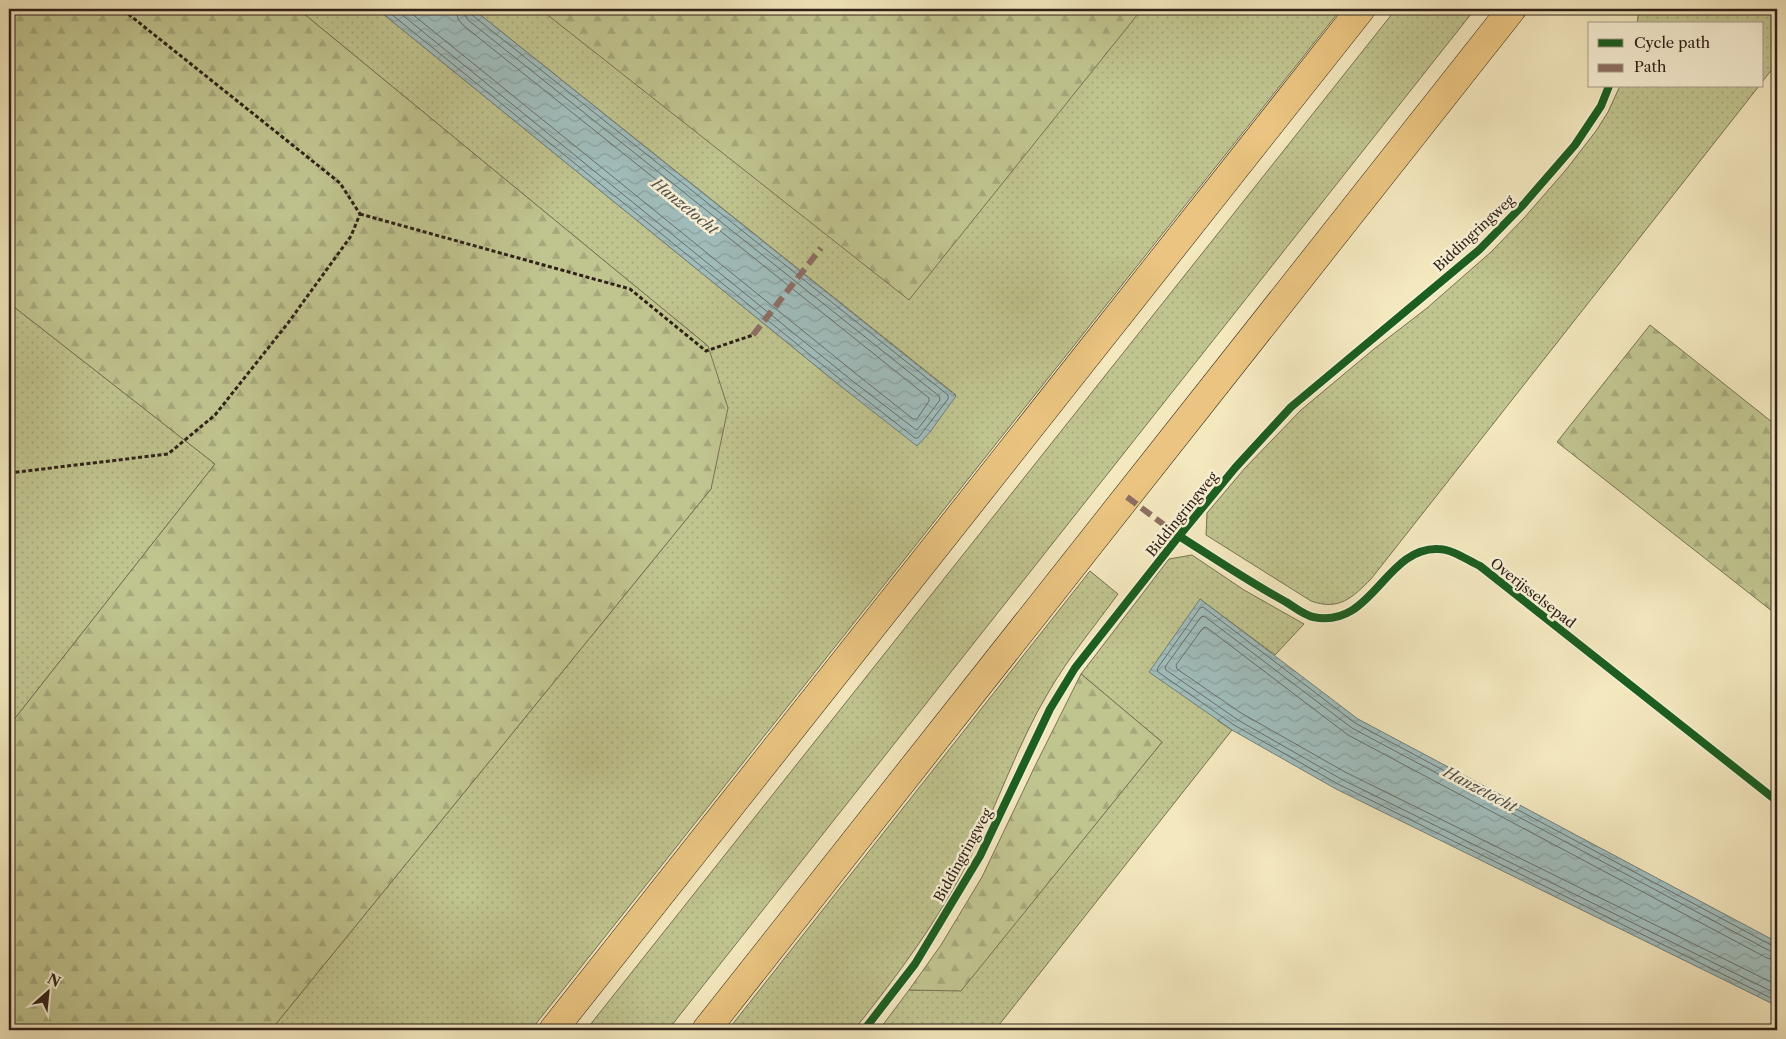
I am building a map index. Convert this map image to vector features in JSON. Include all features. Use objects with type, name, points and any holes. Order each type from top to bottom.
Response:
[{"type":"main road","points":[[553,1030],[1361,9]]},
{"type":"main road","points":[[706,1030],[1512,9]]},
{"type":"path","points":[[122,9],[340,183],[360,214],[630,288],[706,351],[753,335]]},
{"type":"path","points":[[9,473],[168,454],[215,415],[288,324],[352,236],[360,214]]},
{"type":"green space","points":[[9,9],[298,9],[708,346],[728,408],[711,489],[271,1030],[9,1030],[9,726],[215,464],[9,303]]},
{"type":"green space","points":[[298,9],[377,9],[843,388],[956,395],[473,9],[1341,9],[531,1030],[271,1030],[711,489],[708,346]]},
{"type":"green space","points":[[540,9],[1142,9],[909,300]]},
{"type":"green space","points":[[1396,9],[1475,9],[668,1030],[586,1030]]},
{"type":"green space","points":[[1639,9],[1777,9],[1777,63],[1764,79],[1764,22],[1637,22]]},
{"type":"green space","points":[[1619,88],[1757,88],[1371,579],[1358,592],[1337,603],[1321,604],[1311,601],[1206,535],[1207,513],[1245,468],[1301,410],[1427,308],[1491,252],[1565,171],[1608,112]]},
{"type":"green space","points":[[9,303],[215,464],[9,726]]},
{"type":"green space","points":[[1650,325],[1777,426],[1777,615],[1557,442]]},
{"type":"green space","points":[[1192,555],[1244,590],[1304,624],[1275,655],[1200,599],[1218,721],[1232,730],[995,1030],[879,1030],[909,990],[961,990],[1162,742],[1081,674],[1169,559]]},
{"type":"green space","points":[[1090,571],[1118,594],[1064,667],[1048,693],[1017,754],[980,838],[945,903],[916,947],[870,1010],[854,1030],[728,1030]]},
{"type":"green space","points":[[1081,674],[1162,742],[961,991],[909,990],[941,945],[982,877]]},
{"type":"water","name":"Hanzetocht","points":[[377,9],[473,9],[956,396],[930,432],[917,446]]},
{"type":"water","name":"Hanzetocht","points":[[1200,599],[1358,719],[1777,942],[1777,1006],[1336,789],[1232,730],[1149,672]]},
{"type":"marked path","points":[[753,335],[821,248]]},
{"type":"marked path","points":[[1127,497],[1179,536]]},
{"type":"cycle path","name":"Biddingringweg","points":[[864,1030],[915,964],[980,856],[1050,709],[1075,668],[1179,536],[1235,468],[1291,407],[1479,250],[1523,205],[1575,145],[1601,106],[1608,88]]},
{"type":"cycle path","name":"Biddingringweg","points":[[1179,536],[1303,613],[1313,617],[1333,618],[1350,612],[1365,601],[1404,561],[1420,552],[1443,549],[1454,553],[1480,566],[1777,801]]}]
